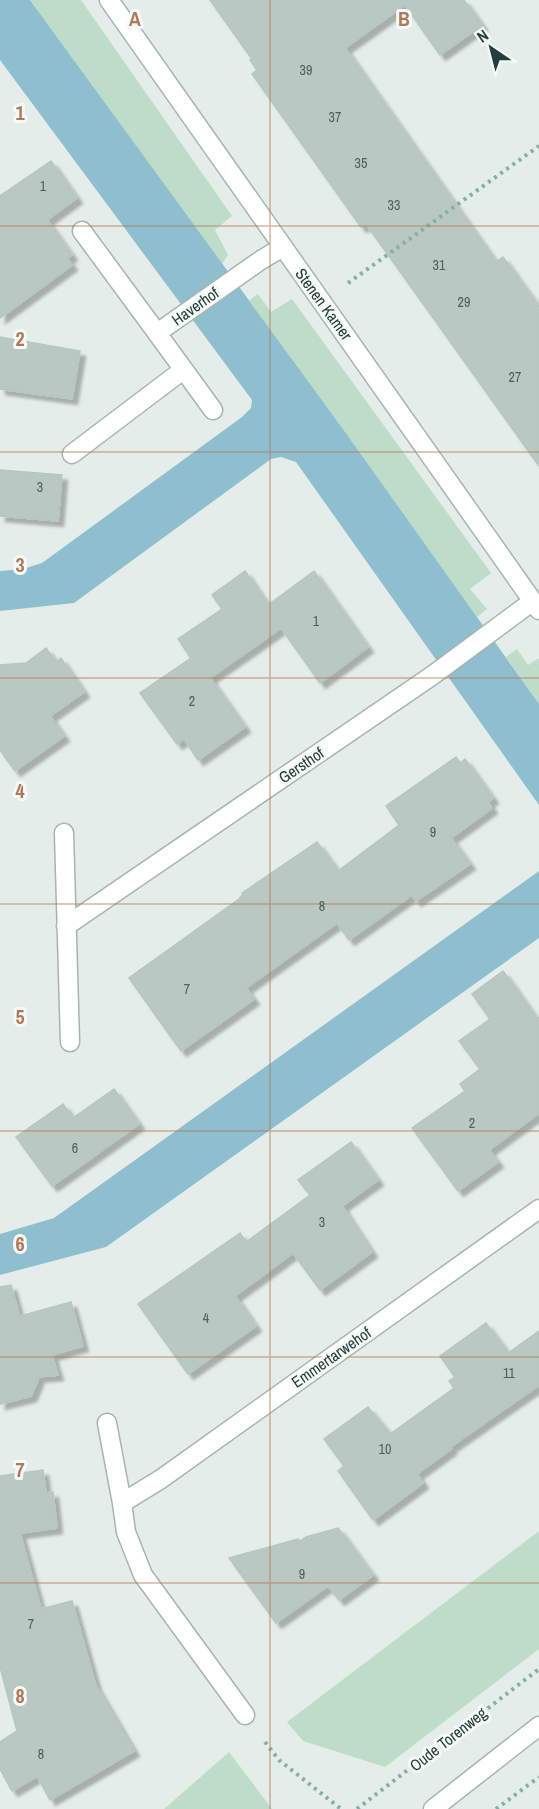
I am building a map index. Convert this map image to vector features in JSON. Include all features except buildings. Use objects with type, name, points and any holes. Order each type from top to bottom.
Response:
[{"type":"street","name":"Stenen Kamer","points":[[109,0],[536,605]]},
{"type":"street","points":[[82,231],[157,333]]},
{"type":"street","name":"Haverhof","points":[[213,410],[157,333],[283,247]]},
{"type":"street","points":[[72,454],[183,370]]},
{"type":"street","name":"Gersthof","points":[[66,926],[433,675],[501,625],[536,605]]},
{"type":"street","points":[[64,833],[70,1042]]},
{"type":"street","name":"Emmertarwehof","points":[[122,1503],[161,1479],[539,1209]]},
{"type":"street","points":[[107,1423],[126,1532],[143,1575],[245,1715]]},
{"type":"street","points":[[433,1809],[539,1726]]},
{"type":"path","points":[[323,301],[539,146]]},
{"type":"path","name":"Oude Torenweg","points":[[357,1809],[539,1669]]},
{"type":"path","points":[[245,1715],[279,1760],[341,1809]]},
{"type":"path","points":[[496,1809],[539,1777]]},
{"type":"green space","points":[[30,0],[81,0],[232,216],[215,230],[228,255],[222,264]]},
{"type":"green space","points":[[258,294],[271,312],[292,299],[491,573],[470,589],[487,609],[477,617],[249,300]]},
{"type":"green space","points":[[517,649],[528,665],[539,658],[539,704],[506,657]]},
{"type":"green space","points":[[539,1531],[539,1649],[385,1767],[303,1741],[287,1722]]},
{"type":"green space","points":[[229,1752],[272,1809],[164,1809]]},
{"type":"water","points":[[0,0],[30,0],[345,432],[539,704],[539,805],[296,462],[281,457],[271,459],[74,603],[0,611],[0,571],[23,569],[42,563],[242,417],[251,408],[252,400],[0,60]]},
{"type":"water","points":[[539,871],[539,938],[106,1247],[0,1275],[0,1234],[54,1218]]}]
